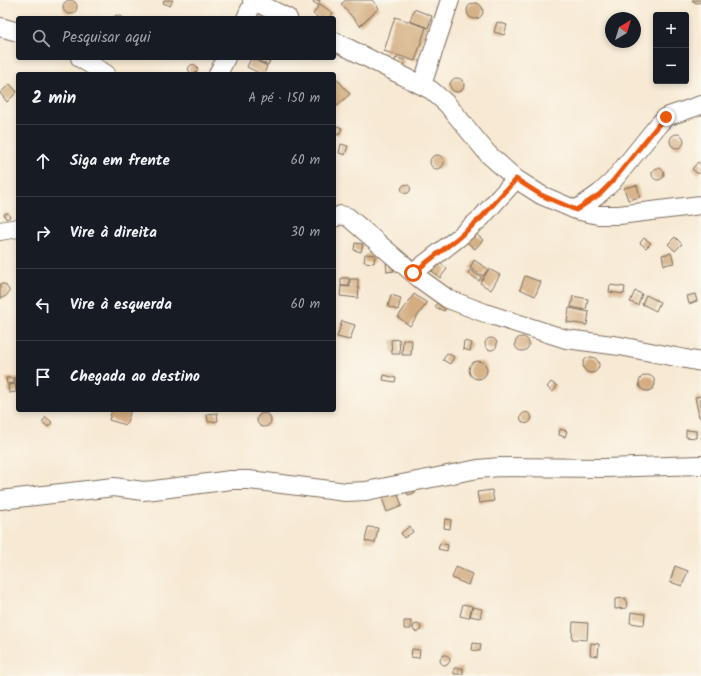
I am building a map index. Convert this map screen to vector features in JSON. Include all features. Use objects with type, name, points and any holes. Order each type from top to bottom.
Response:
[{"type":"street","points":[[422,85],[450,0]]},
{"type":"street","points":[[247,16],[253,1],[284,16]]},
{"type":"street","points":[[0,27],[16,31]]},
{"type":"street","points":[[336,42],[431,90],[447,104],[488,154],[516,179],[541,195],[576,210],[598,215],[701,205]]},
{"type":"street","points":[[83,60],[103,72]]},
{"type":"street","points":[[219,72],[225,60]]},
{"type":"street","points":[[576,210],[600,194],[612,182],[666,117],[701,105]]},
{"type":"street","points":[[413,273],[481,218],[516,179]]},
{"type":"street","points":[[336,217],[341,215],[348,217],[420,279],[448,299],[485,313],[566,339],[620,346],[701,362]]},
{"type":"street","points":[[0,231],[16,228]]},
{"type":"street","points":[[0,500],[114,487],[143,491],[230,480],[249,480],[346,492],[366,492],[478,469],[500,467],[604,468],[701,465]]},
{"type":"building","points":[[67,0],[73,0],[77,4],[77,10],[73,14],[67,14],[63,10],[63,4]]},
{"type":"building","points":[[164,0],[173,0],[170,6],[163,3]]},
{"type":"building","points":[[314,0],[320,0],[318,5],[313,2]]},
{"type":"building","points":[[346,0],[372,0],[379,8],[360,26],[341,4]]},
{"type":"building","points":[[692,0],[701,0],[701,2],[696,3]]},
{"type":"building","points":[[475,3],[481,5],[483,11],[481,17],[475,19],[469,17],[467,11],[469,5]]},
{"type":"building","points":[[320,4],[333,13],[331,16],[316,16],[313,14]]},
{"type":"building","points":[[414,9],[432,16],[428,28],[410,21]]},
{"type":"building","points":[[395,17],[426,27],[415,61],[384,51]]},
{"type":"building","points":[[497,22],[507,25],[504,35],[494,32]]},
{"type":"building","points":[[396,58],[405,60],[403,67],[394,64]]},
{"type":"building","points":[[250,60],[255,60],[267,66],[265,72],[257,72],[247,67]]},
{"type":"building","points":[[259,60],[270,60],[268,65]]},
{"type":"building","points":[[191,65],[195,65],[197,67],[196,72],[189,71],[189,67]]},
{"type":"building","points":[[457,78],[462,80],[464,85],[462,90],[457,92],[452,90],[450,85],[452,80]]},
{"type":"building","points":[[336,80],[350,94],[336,107]]},
{"type":"building","points":[[10,84],[16,91],[16,93],[7,102],[0,93]]},
{"type":"building","points":[[337,126],[342,128],[339,135],[336,134]]},
{"type":"building","points":[[677,134],[682,136],[684,141],[682,146],[677,148],[672,146],[670,141],[672,136]]},
{"type":"building","points":[[341,144],[348,146],[345,155],[339,153]]},
{"type":"building","points":[[437,155],[442,157],[444,162],[442,167],[437,169],[432,167],[430,162],[432,157]]},
{"type":"building","points":[[698,162],[701,164],[701,169],[698,174],[692,169]]},
{"type":"building","points":[[656,168],[660,168],[664,174],[660,180],[656,180],[652,176],[652,172]]},
{"type":"building","points":[[406,184],[411,189],[406,194],[401,189]]},
{"type":"building","points":[[637,185],[640,197],[628,200],[624,188]]},
{"type":"building","points":[[8,213],[10,217],[6,219],[4,214]]},
{"type":"building","points":[[475,233],[483,240],[475,249],[467,242]]},
{"type":"building","points":[[675,237],[682,244],[675,251],[668,244]]},
{"type":"building","points":[[644,238],[651,243],[646,248],[640,243]]},
{"type":"building","points":[[355,243],[363,244],[361,252],[354,250]]},
{"type":"building","points":[[671,253],[674,263],[664,265],[662,255]]},
{"type":"building","points":[[365,254],[375,255],[374,263],[364,262]]},
{"type":"building","points":[[474,260],[488,269],[483,276],[470,268]]},
{"type":"building","points":[[392,262],[394,271],[387,272],[386,263]]},
{"type":"building","points":[[440,263],[447,269],[440,278],[432,271]]},
{"type":"building","points":[[489,269],[500,275],[491,290],[480,283]]},
{"type":"building","points":[[470,270],[481,277],[479,281],[468,273]]},
{"type":"building","points":[[525,276],[541,282],[535,296],[520,289]]},
{"type":"building","points":[[341,278],[349,278],[349,286],[341,286]]},
{"type":"building","points":[[350,279],[358,279],[358,298],[340,296],[341,286],[350,287]]},
{"type":"building","points":[[0,284],[5,284],[9,290],[6,296],[2,298],[0,298]]},
{"type":"building","points":[[610,285],[625,287],[624,294],[609,292]]},
{"type":"building","points":[[635,291],[642,294],[638,305],[630,302]]},
{"type":"building","points":[[414,294],[427,303],[410,326],[398,317]]},
{"type":"building","points":[[695,294],[697,301],[689,304],[687,296]]},
{"type":"building","points":[[391,295],[401,298],[398,310],[388,307]]},
{"type":"building","points":[[646,295],[660,302],[656,311],[642,304]]},
{"type":"building","points":[[573,296],[588,299],[586,310],[571,307]]},
{"type":"building","points":[[438,301],[447,305],[444,311],[435,307]]},
{"type":"building","points":[[569,308],[589,312],[587,325],[567,322]]},
{"type":"building","points":[[342,321],[355,325],[350,340],[337,337]]},
{"type":"building","points":[[522,337],[527,339],[529,344],[527,349],[522,351],[517,349],[515,344],[517,339]]},
{"type":"building","points":[[489,338],[493,338],[497,344],[493,350],[489,350],[485,346],[485,342]]},
{"type":"building","points":[[399,339],[400,354],[392,354],[391,340]]},
{"type":"building","points":[[403,340],[412,340],[411,355],[402,355]]},
{"type":"building","points":[[464,341],[472,343],[470,351],[463,349]]},
{"type":"building","points":[[447,353],[454,357],[450,364],[443,360]]},
{"type":"building","points":[[591,357],[597,359],[599,365],[597,371],[591,373],[585,371],[583,365],[585,359]]},
{"type":"building","points":[[474,361],[482,361],[487,366],[485,377],[482,379],[474,379],[469,374],[469,366]]},
{"type":"building","points":[[384,375],[396,378],[395,382],[383,380]]},
{"type":"building","points":[[644,375],[650,375],[655,380],[653,389],[650,391],[644,391],[639,386],[639,380]]},
{"type":"building","points":[[6,378],[14,378],[14,383],[7,384]]},
{"type":"building","points":[[551,382],[557,386],[553,392],[547,387]]},
{"type":"building","points":[[15,384],[16,392],[9,393],[8,385]]},
{"type":"building","points":[[701,396],[701,417],[699,417],[695,397]]},
{"type":"building","points":[[111,412],[130,412],[126,425],[109,420]]},
{"type":"building","points":[[217,413],[218,421],[208,422],[207,414]]},
{"type":"building","points":[[264,413],[269,415],[271,420],[269,425],[264,427],[259,425],[257,420],[259,415]]},
{"type":"building","points":[[524,413],[528,413],[530,414],[530,422],[524,423],[521,420],[521,416]]},
{"type":"building","points":[[46,417],[52,422],[48,427],[42,422]]},
{"type":"building","points":[[560,429],[567,431],[565,437],[559,435]]},
{"type":"building","points":[[686,430],[696,431],[696,438],[686,437]]},
{"type":"building","points":[[412,487],[415,493],[408,495],[406,489]]},
{"type":"building","points":[[492,490],[494,501],[479,503],[477,492]]},
{"type":"building","points":[[397,492],[402,506],[387,512],[382,498]]},
{"type":"building","points":[[445,519],[451,520],[450,529],[444,528]]},
{"type":"building","points":[[410,526],[413,532],[404,538],[401,533]]},
{"type":"building","points":[[368,527],[378,528],[375,543],[365,541]]},
{"type":"building","points":[[440,543],[448,545],[447,551],[438,549]]},
{"type":"building","points":[[675,566],[688,571],[682,586],[670,582]]},
{"type":"building","points":[[456,567],[472,574],[468,585],[452,578]]},
{"type":"building","points":[[626,598],[627,608],[615,609],[615,599]]},
{"type":"building","points":[[463,604],[472,606],[469,618],[460,616]]},
{"type":"building","points":[[473,607],[482,609],[480,618],[470,616]]},
{"type":"building","points":[[631,612],[645,614],[644,625],[630,623]]},
{"type":"building","points":[[404,621],[411,621],[411,629],[404,629]]},
{"type":"building","points":[[573,622],[588,623],[587,640],[572,639]]},
{"type":"building","points":[[415,624],[419,624],[421,628],[419,632],[415,632],[413,630],[413,626]]},
{"type":"building","points":[[473,643],[481,644],[480,651],[472,650]]},
{"type":"building","points":[[591,643],[599,644],[598,656],[590,655]]},
{"type":"building","points":[[412,649],[420,650],[419,658],[411,657]]},
{"type":"building","points":[[445,655],[450,660],[445,665],[440,660]]},
{"type":"building","points":[[454,668],[463,668],[463,674],[454,674]]},
{"type":"route","points":[[413,273],[481,218],[516,179],[541,195],[576,210],[600,194],[612,182],[666,117]]}]
